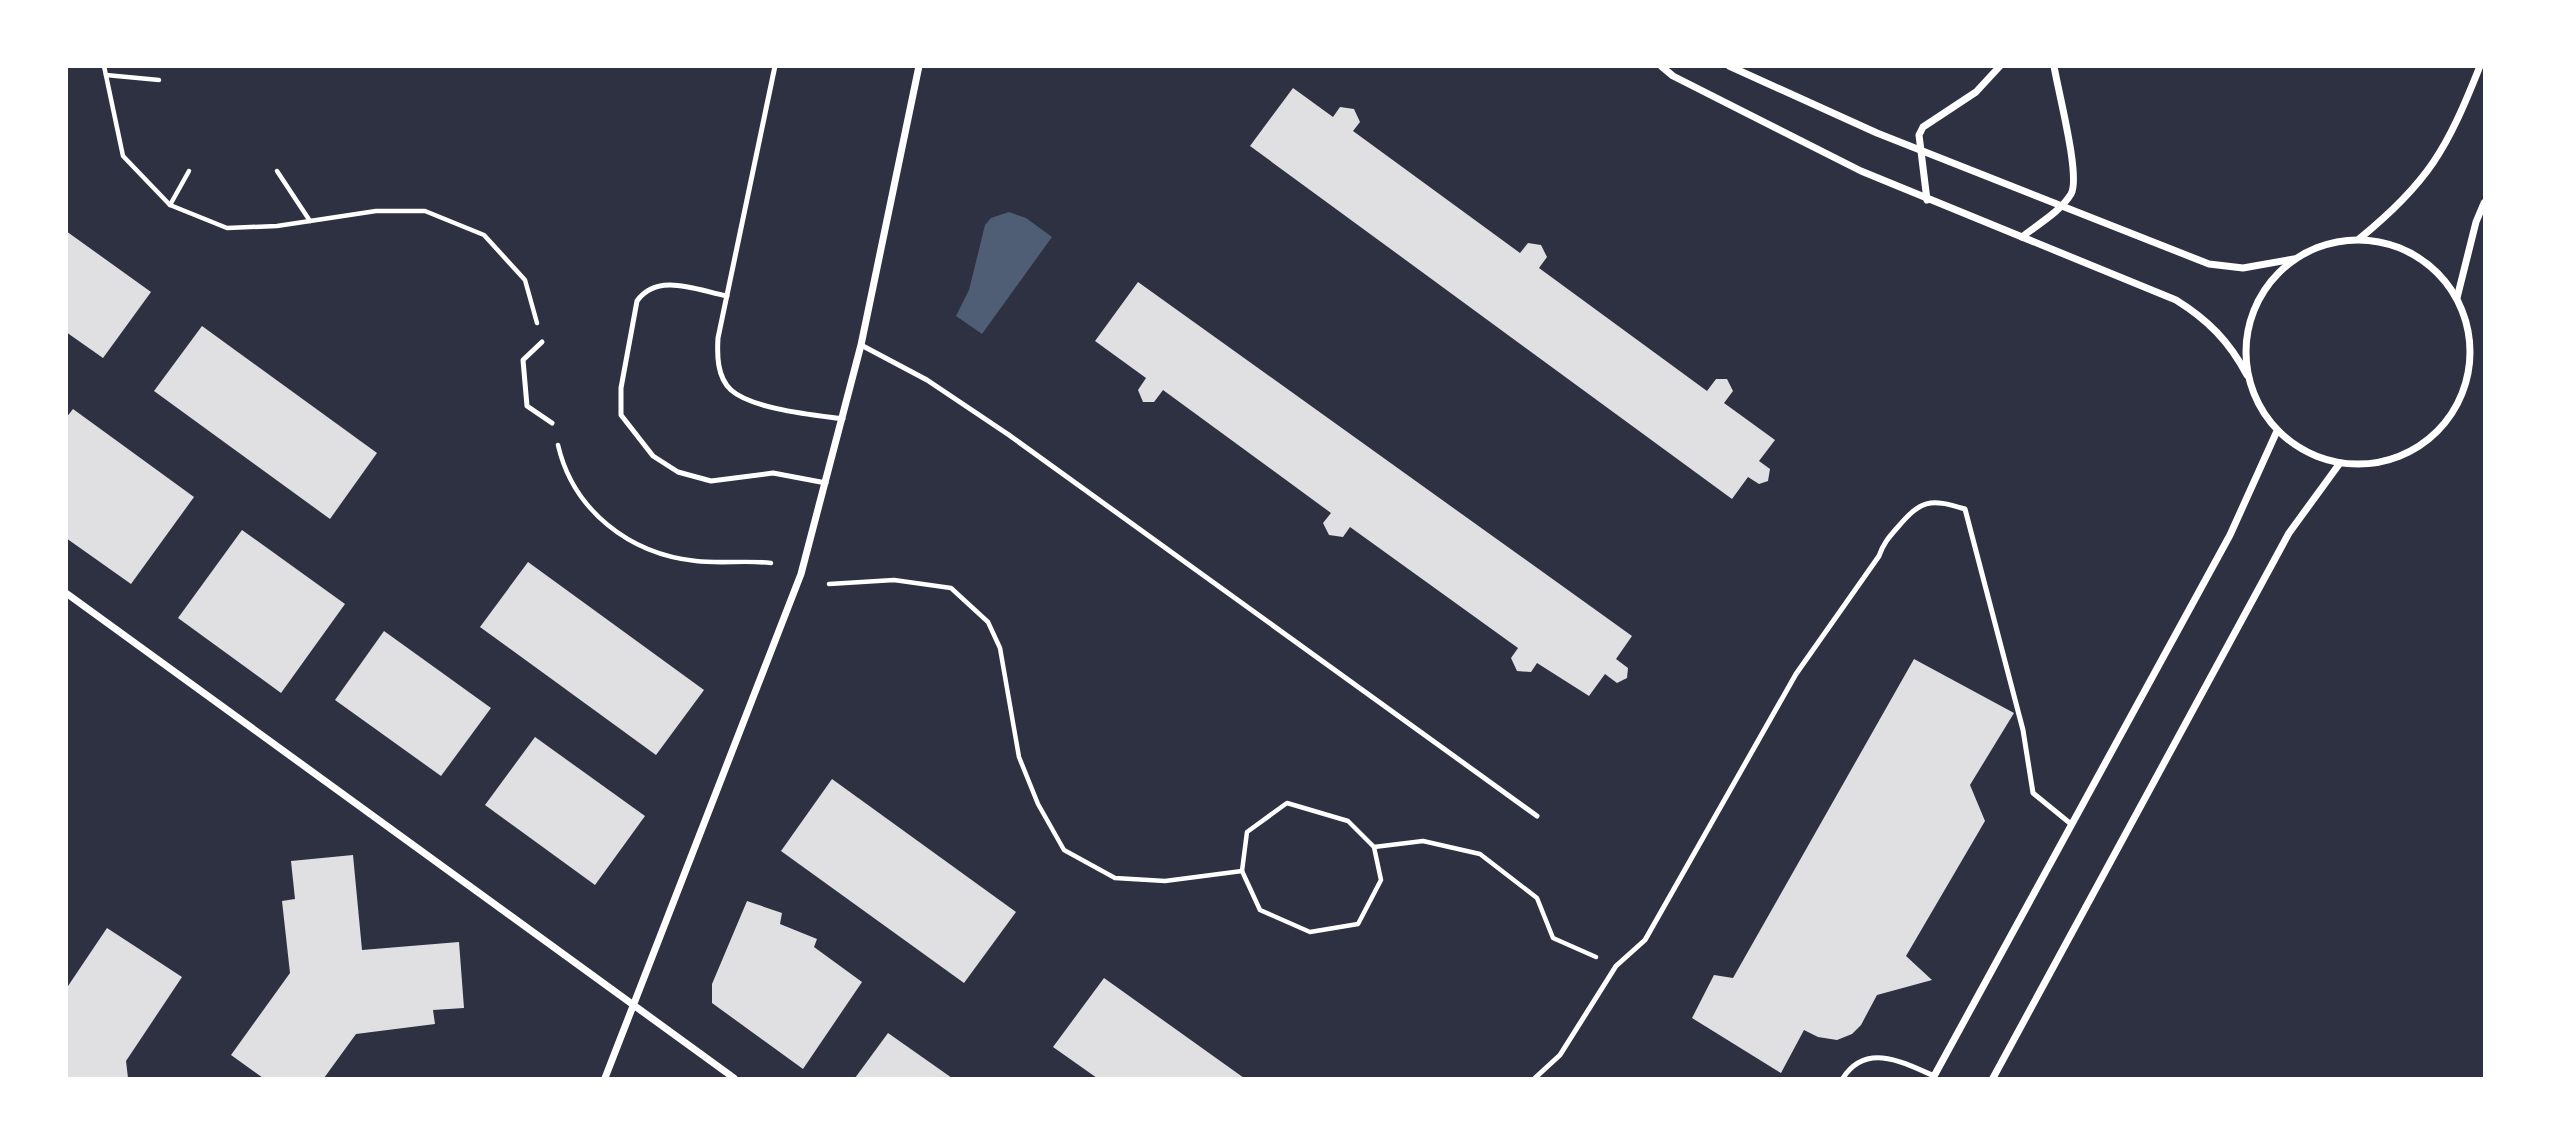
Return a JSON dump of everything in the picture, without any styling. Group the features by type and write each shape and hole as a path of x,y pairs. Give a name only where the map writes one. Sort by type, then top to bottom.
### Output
{"street":[{"path":"605,1079 785,620 826,483 861,345 919,66"},
{"path":"1661,66 1672,76 1849,165 1927,200 2154,290 2192,310 2232,347 2249,378 2259,406 2277,431 2306,452 2340,463 2364,465 2387,461 2429,439 2446,423 2459,403 2467,381 2469,334 2457,298 2431,267 2419,258 2384,242 2359,239 2334,243 2298,258 2243,268 2209,264 1824,111 1729,66"},
{"path":"1927,200 1919,135 1925,123 1976,92 2000,66"},
{"path":"2022,237 2060,207 2071,193 2075,174 2054,66"},
{"path":"2359,239 2398,206 2433,167 2463,108 2480,66"},
{"path":"2457,298 2476,222 2484,203"},
{"path":"2249,378 2246,344 2254,310 2272,281 2298,258"},
{"path":"1934,1077 2230,535 2277,431"},
{"path":"1993,1079 2289,533 2340,463"},
{"path":"66,593 734,1079"}],"lane":[{"path":"775,66 726,296 717,356 720,372 730,389 747,400 843,419"},
{"path":"726,296 671,285 657,284 644,290 637,301 621,388 621,415 653,456 678,472 711,481 773,473 826,483"},
{"path":"542,342 523,360 527,405 552,424"},
{"path":"861,345 927,380 1009,435 1537,816"},
{"path":"1535,1079 1560,1055 1616,966 1645,940 1796,674 1879,556 1883,545 1916,507 1942,502 1965,509 2023,730 2032,793 2071,824"},
{"path":"1843,1079 1856,1063 1884,1057 1898,1059 1934,1077"}],"path":[{"path":"104,66 123,156 170,205 227,228 310,221 376,211 425,211 484,235 525,280 542,342"},
{"path":"106,75 159,80"},
{"path":"170,205 189,171"},
{"path":"277,171 310,221"},
{"path":"552,424 570,485 598,519 620,534 693,561 747,560 771,563"},
{"path":"829,584 894,580 951,589 988,622 1000,648 1020,757 1038,804 1064,850 1115,878 1165,880 1242,870"},
{"path":"1287,803 1348,821 1374,847 1381,880 1358,924 1310,932 1260,910 1242,870 1247,832 1287,803"},
{"path":"1374,847 1423,841 1480,854 1537,898 1553,938 1616,966"}],"water":[{"path":"1009,212 1026,218 1052,237 982,334 956,316 969,290 985,225 991,218"}],"building":[{"path":"1293,88 1333,117 1340,107 1354,109 1360,122 1353,131 1520,253 1528,243 1541,245 1547,257 1539,268 1707,391 1716,379 1727,379 1733,391 1724,403 1775,440 1759,461 1770,469 1768,481 1759,484 1748,477 1732,499 1250,146"},
{"path":"66,231 151,292 103,358 66,332"},
{"path":"1138,282 1632,636 1616,659 1628,668 1627,678 1617,683 1605,674 1589,696 1537,663 1531,672 1517,671 1511,658 1518,648 1350,527 1343,537 1329,535 1323,523 1331,513 1163,390 1154,402 1143,402 1138,390 1146,378 1095,341"},
{"path":"202,326 377,453 330,519 154,391"},
{"path":"73,409 194,497 131,584 66,538 66,418"},
{"path":"242,530 345,604 281,693 178,618"},
{"path":"528,562 704,690 656,755 480,627"},
{"path":"384,631 491,708 441,776 335,700"},
{"path":"1914,659 2014,713 1970,785 1985,821 1906,956 1932,980 1877,995 1861,1025 1852,1034 1837,1040 1818,1037 1804,1030 1781,1073 1692,1018 1714,975 1733,978"},
{"path":"535,737 645,816 595,885 485,805"},
{"path":"832,779 1016,912 964,983 781,851"},
{"path":"353,855 362,950 459,942 464,1008 433,1010 435,1024 356,1034 324,1078 263,1078 231,1055 290,973 282,901 295,899 291,861"},
{"path":"747,901 782,913 780,924 817,939 814,947 862,982 803,1069 712,1003 712,984"},
{"path":"107,928 182,977 126,1061 128,1078 66,1078 66,989"},
{"path":"1104,978 1244,1078 1097,1078 1053,1047"},
{"path":"888,1033 952,1078 855,1078"}]}
